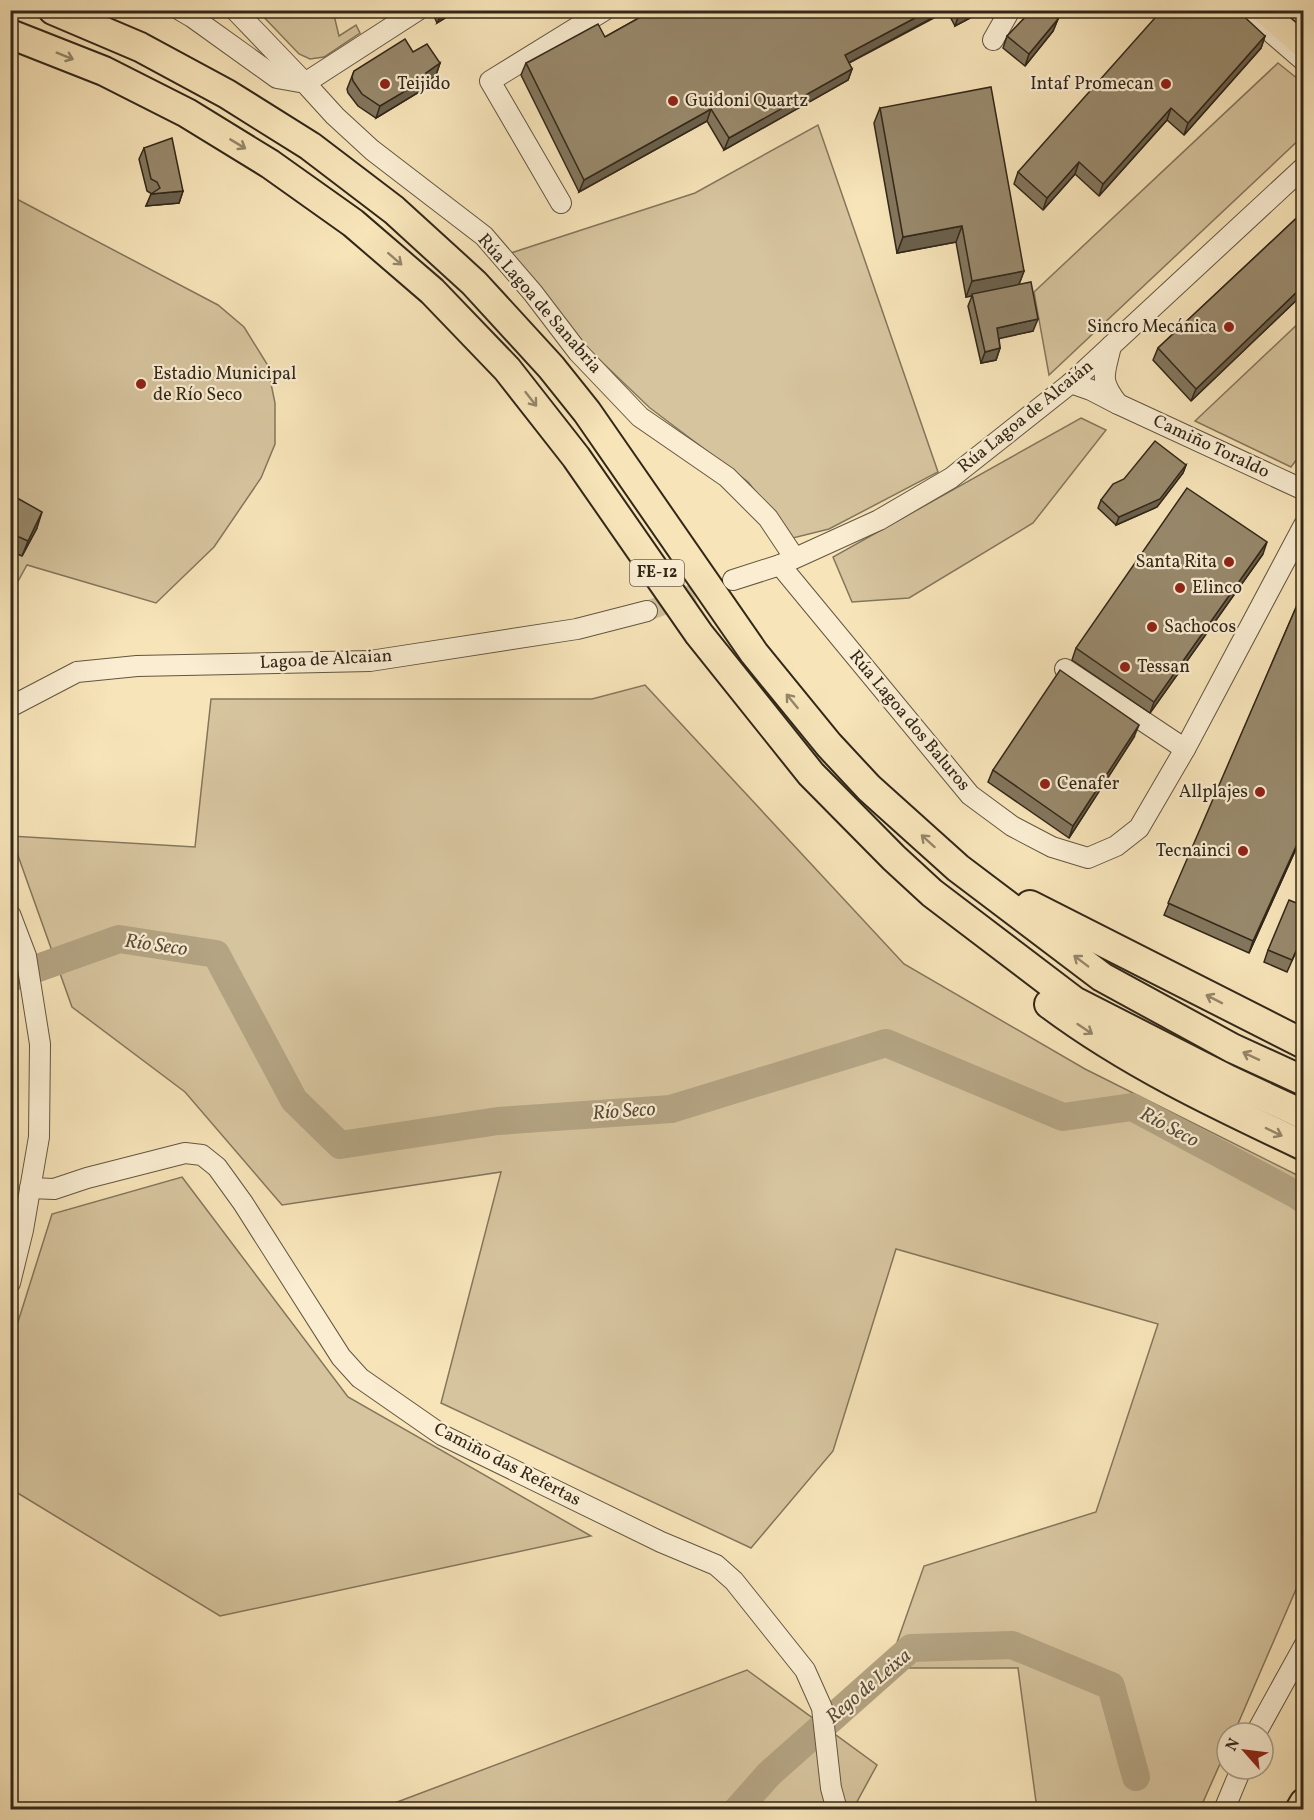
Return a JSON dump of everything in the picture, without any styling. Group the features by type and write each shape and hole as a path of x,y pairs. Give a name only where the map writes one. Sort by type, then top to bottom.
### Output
{"highway":[{"name":"FE-12","path":"53,10 140,47 227,94 310,146 393,210 474,283 551,367 587,412 754,653 829,745 869,788 958,868 1102,977 1232,1048 1304,1081"},
{"name":"FE-12","path":"10,34 104,71 187,113 270,164 353,223 432,291 507,369 576,457 699,634 811,774 932,893 1074,1001 1229,1080 1304,1115"},
{"path":"958,868 1099,942 1304,1044"},
{"path":"932,893 1004,971 1065,1016 1122,1054 1183,1088 1304,1146"},
{"path":"1300,1809 1304,1803"}],"main road":[{"path":"1262,10 1304,46"},
{"path":"1280,10 1304,30"}],"street":[{"path":"180,10 277,78 305,83 418,10"},
{"name":"Rúa Lagoa de Sanabria","path":"235,10 335,116 372,150 484,236 533,293 578,352 640,417 727,477 768,518 787,561"},
{"path":"561,203 490,81 605,10"},
{"path":"993,40 1010,10"},
{"path":"1245,10 1304,61"},
{"path":"1299,10 1304,15"},
{"name":"Rúa Lagoa de Alcaián","path":"733,580 787,561 879,520 951,478 1071,383 1304,167"},
{"path":"1111,346 1104,380 1109,393 1118,404"},
{"name":"Camiño Toraldo","path":"1071,383 1091,390 1304,490"},
{"name":"Rúa Lagoa dos Baluros","path":"787,561 970,795 1012,826 1052,847 1088,858 1116,846 1139,828 1185,749 1304,525"},
{"name":"Lagoa de Alcaian","path":"10,707 77,672 137,666 370,661 577,629 647,611"},
{"path":"1065,669 1185,749"},
{"path":"10,914 26,956 40,1044 39,1137 23,1230 10,1283"},
{"name":"Camiño das Refertas","path":"30,1188 54,1189 87,1178 185,1153 202,1155 217,1167 243,1203 341,1357 360,1378 442,1435 661,1542 716,1565 734,1581 805,1670 822,1708 831,1788 837,1809"},
{"path":"1263,1721 1304,1646"},
{"path":"1224,1809 1236,1781"}],"shaded area":[{"path":"258,11 333,11 339,36 356,25 360,33 324,57 310,59 299,54"},
{"path":"1278,63 1303,83 1303,136 1049,375 1034,292"},
{"path":"818,125 938,472 829,529 793,538 748,482 650,408 585,346 511,253 695,193"},
{"name":"Estadio Municipal de Río Seco","path":"11,196 218,305 244,327 267,364 275,403 275,444 261,478 214,547 156,603 27,565 11,594"},
{"path":"1303,319 1303,451 1291,467 1195,421"},
{"path":"1081,418 1106,430 1033,523 909,598 852,602 833,557"},
{"path":"645,685 904,964 1085,1069 1303,1178 1303,1573 1239,1721 1215,1721 1215,1775 1200,1809 1037,1809 1018,1668 888,1668 924,1566 1096,1512 1158,1324 896,1249 833,1451 751,1548 441,1403 501,1172 282,1205 185,1092 72,1007 11,836 195,847 211,699 592,699"},
{"path":"182,1177 348,1397 591,1536 220,1616 11,1489 11,1344 52,1214"},
{"path":"747,1670 877,1765 853,1809 376,1810"}],"building":[{"path":"435,10 451,10 452,11 439,19"},
{"name":"Guidoni Quartz","path":"653,10 930,10 845,55 852,69 729,138 711,109 584,180 526,63 598,24 605,37"},
{"path":"1032,10 1047,10 1058,19 1029,54 1007,36"},
{"name":"Intaf Promecan","path":"1162,10 1237,10 1265,36 1188,123 1171,108 1103,184 1079,162 1047,198 1018,172"},
{"name":"Teijido","path":"405,39 413,52 427,44 440,63 426,73 429,77 380,106 362,94 353,81 354,71"},
{"path":"991,87 1024,271 972,281 962,226 903,237 880,108"},
{"path":"172,138 183,191 151,194 160,188 157,182 151,179 144,148"},
{"name":"Sincro Mecánica","path":"1304,211 1304,285 1196,389 1158,348"},
{"path":"1031,282 1038,319 997,328 1000,348 985,352 972,294"},
{"path":"1155,441 1186,465 1160,499 1119,517 1101,500 1113,484 1124,479"},
{"path":"1187,488 1267,542 1154,702 1076,648"},
{"path":"10,494 42,512 28,541 10,533"},
{"path":"1304,589 1304,829 1253,941 1168,903"},
{"path":"1060,670 1139,725 1073,826 993,770"},
{"path":"1289,900 1304,906 1304,933 1292,960 1268,950"}],"waterway":[{"name":"Río Seco","path":"10,978 119,939 216,954 294,1100 340,1145 498,1121 671,1109 886,1043 1063,1117 1132,1107 1304,1200"},
{"name":"Rego de Leixa","path":"737,1810 769,1774 911,1648 1012,1645 1111,1686 1136,1777"}],"tunnel":[{"path":"647,611 719,585"}],"place":[{"name":"Teijido","path":"385,84"},
{"name":"Intaf Promecan","path":"1166,84"},
{"name":"Guidoni Quartz","path":"673,101"},
{"name":"Sincro Mecánica","path":"1229,327"},
{"name":"Estadio Municipal de Río Seco","path":"141,384"},
{"name":"Santa Rita","path":"1229,562"},
{"name":"Elinco","path":"1180,588"},
{"name":"Sachocos","path":"1152,627"},
{"name":"Tessan","path":"1125,667"},
{"name":"Cenafer","path":"1045,784"},
{"name":"Allplajes","path":"1260,792"},
{"name":"Tecnainci","path":"1243,851"}]}
